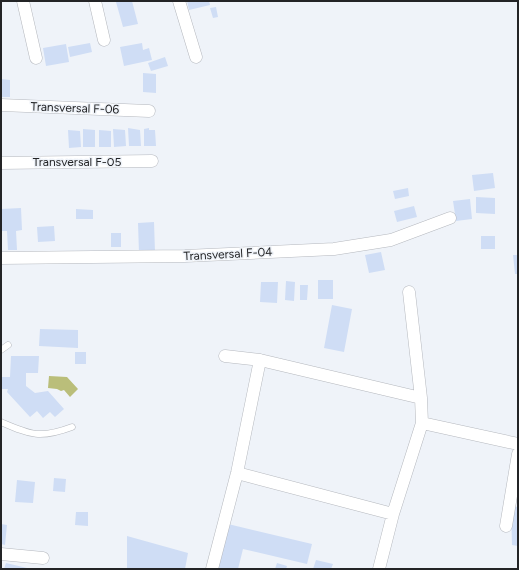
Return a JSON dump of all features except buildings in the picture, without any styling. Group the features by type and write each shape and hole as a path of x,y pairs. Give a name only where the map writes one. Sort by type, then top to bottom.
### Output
{"street":[{"path":"23,1 36,58"},
{"path":"95,1 104,40"},
{"path":"179,1 196,57"},
{"name":"Transversal F-06","path":"1,105 148,111"},
{"name":"Transversal F-05","path":"1,163 152,161"},
{"name":"Transversal F-04","path":"1,258 184,256 334,249 391,240 450,218"},
{"path":"379,569 393,514 422,423 421,398 409,292"},
{"path":"226,356 260,360 421,398"},
{"path":"212,569 237,473 260,360"},
{"path":"422,423 518,444"},
{"path":"506,526 518,454"},
{"path":"237,473 393,514"},
{"path":"1,554 43,558"}],"lane":[{"path":"1,350 8,345"},
{"path":"1,422 22,432 38,434 57,433 72,427"}],"shaded area":[{"path":"49,376 67,377 78,389 70,397 64,390 61,391 48,388"}]}
